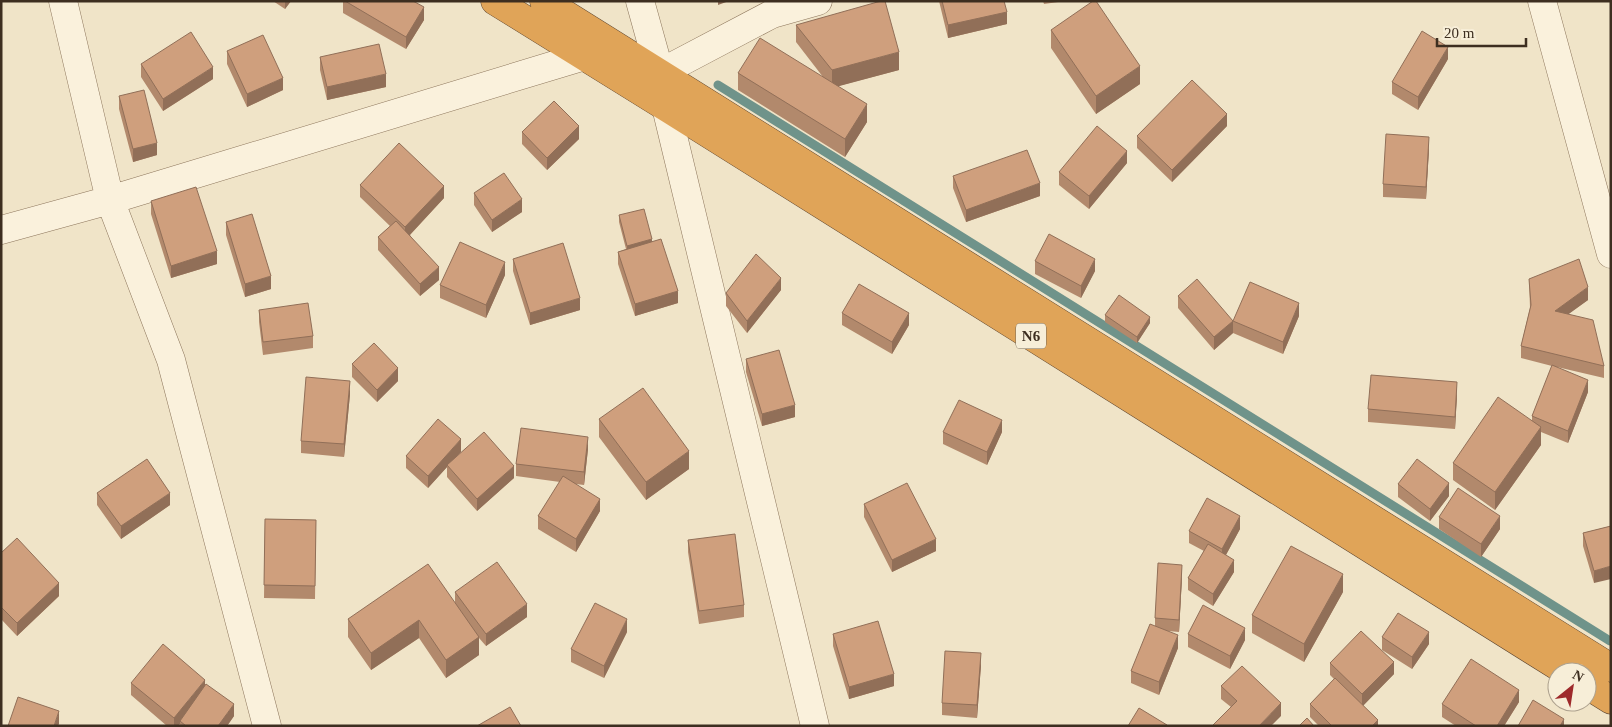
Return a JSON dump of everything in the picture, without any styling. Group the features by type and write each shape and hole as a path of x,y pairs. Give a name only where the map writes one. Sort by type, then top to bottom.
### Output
{"highway":[{"name":"N6","path":"494,1 1551,662"},
{"name":"N6","path":"544,1 1611,668"},
{"path":"1597,691 1611,700"}],"street":[{"path":"63,1 110,200 171,360 267,726"},
{"path":"640,1 660,73 666,107 815,726"},
{"path":"660,73 772,14 818,1"},
{"path":"1542,1 1611,254"},
{"path":"1,230 110,200 618,46"}],"building":[{"path":"345,1 413,1 424,7 406,37"},
{"path":"885,1 899,52 832,70 796,25"},
{"path":"942,1 1004,1 1007,12 948,25"},
{"path":"1093,1 1096,1 1140,66 1096,96 1051,30"},
{"path":"1422,31 1448,47 1418,97 1392,82"},
{"path":"191,32 213,67 163,99 141,64"},
{"path":"263,35 283,78 247,94 227,51"},
{"path":"760,38 867,104 845,139 738,73"},
{"path":"379,44 386,74 327,87 320,57"},
{"path":"1192,80 1227,114 1172,170 1137,136"},
{"path":"144,90 157,143 133,149 119,96"},
{"path":"554,101 579,126 547,158 522,132"},
{"path":"1097,126 1127,151 1089,196 1059,172"},
{"path":"1386,134 1429,137 1426,187 1383,184"},
{"path":"399,143 444,186 405,227 360,185"},
{"path":"1027,150 1040,183 966,210 953,176"},
{"path":"504,173 522,199 492,220 474,193"},
{"path":"196,187 217,251 171,266 151,201"},
{"path":"644,209 652,239 627,246 619,215"},
{"path":"252,214 271,276 245,284 226,222"},
{"path":"396,221 439,267 420,284 378,237"},
{"path":"1049,234 1095,259 1081,286 1035,261"},
{"path":"661,239 678,291 635,304 618,252"},
{"path":"460,242 505,262 486,305 440,285"},
{"path":"563,243 580,298 530,313 513,259"},
{"path":"756,254 781,278 747,321 726,293"},
{"path":"1579,259 1588,287 1555,311 1593,320 1604,366 1521,346 1531,305 1529,279"},
{"path":"1197,279 1233,321 1214,337 1178,296"},
{"path":"1250,282 1299,303 1283,342 1233,321"},
{"path":"859,284 909,313 892,342 842,313"},
{"path":"1119,295 1150,317 1137,337 1105,315"},
{"path":"308,303 313,336 263,342 259,310"},
{"path":"374,343 398,368 377,390 352,364"},
{"path":"779,350 795,405 762,414 746,359"},
{"path":"1552,365 1588,380 1568,431 1532,416"},
{"path":"1371,375 1457,382 1455,417 1368,409"},
{"path":"306,377 350,381 344,444 301,441"},
{"path":"643,388 689,451 646,482 599,419"},
{"path":"1498,397 1541,427 1495,492 1453,463"},
{"path":"959,400 1002,420 987,452 943,432"},
{"path":"438,419 461,439 428,476 406,456"},
{"path":"521,428 588,437 584,472 516,464"},
{"path":"484,432 514,466 477,499 447,465"},
{"path":"147,459 170,493 121,526 97,493"},
{"path":"1417,459 1449,483 1430,509 1398,484"},
{"path":"563,476 600,499 576,539 538,516"},
{"path":"907,483 936,539 892,560 864,504"},
{"path":"1458,488 1500,516 1481,544 1439,517"},
{"path":"1207,498 1240,516 1222,549 1189,531"},
{"path":"265,519 316,520 315,586 264,585"},
{"path":"1611,526 1611,566 1594,571 1583,533"},
{"path":"735,534 744,605 699,611 688,540"},
{"path":"17,538 59,583 17,623 1,607 1,553"},
{"path":"1208,544 1234,560 1213,594 1188,578"},
{"path":"1291,546 1343,574 1304,644 1252,615"},
{"path":"497,562 527,604 486,634 455,592"},
{"path":"1158,563 1182,565 1179,620 1155,618"},
{"path":"428,564 479,637 446,660 419,620 371,653 348,619"},
{"path":"595,603 627,619 604,666 571,649"},
{"path":"1203,605 1245,628 1230,656 1188,634"},
{"path":"1398,613 1429,632 1412,657 1382,637"},
{"path":"878,621 894,674 849,687 833,634"},
{"path":"1150,624 1178,635 1159,682 1131,671"},
{"path":"1361,631 1394,662 1362,694 1330,663"},
{"path":"163,644 205,680 174,718 131,683"},
{"path":"945,651 981,653 977,705 942,703"},
{"path":"1471,659 1519,690 1497,726 1476,726 1442,704"},
{"path":"1242,666 1281,703 1259,726 1212,726 1237,701 1221,686"},
{"path":"1335,678 1378,720 1372,726 1332,726 1310,704"},
{"path":"206,684 234,704 218,726 186,726 180,721"},
{"path":"18,697 59,711 54,726 8,726"},
{"path":"1533,700 1547,709 1547,712 1553,712 1564,719 1560,726 1518,726"},
{"path":"510,707 521,726 477,726"},
{"path":"1139,708 1167,725 1128,726"},
{"path":"1307,718 1314,726 1299,726"}],"waterway":[{"path":"718,85 1610,641"}]}
